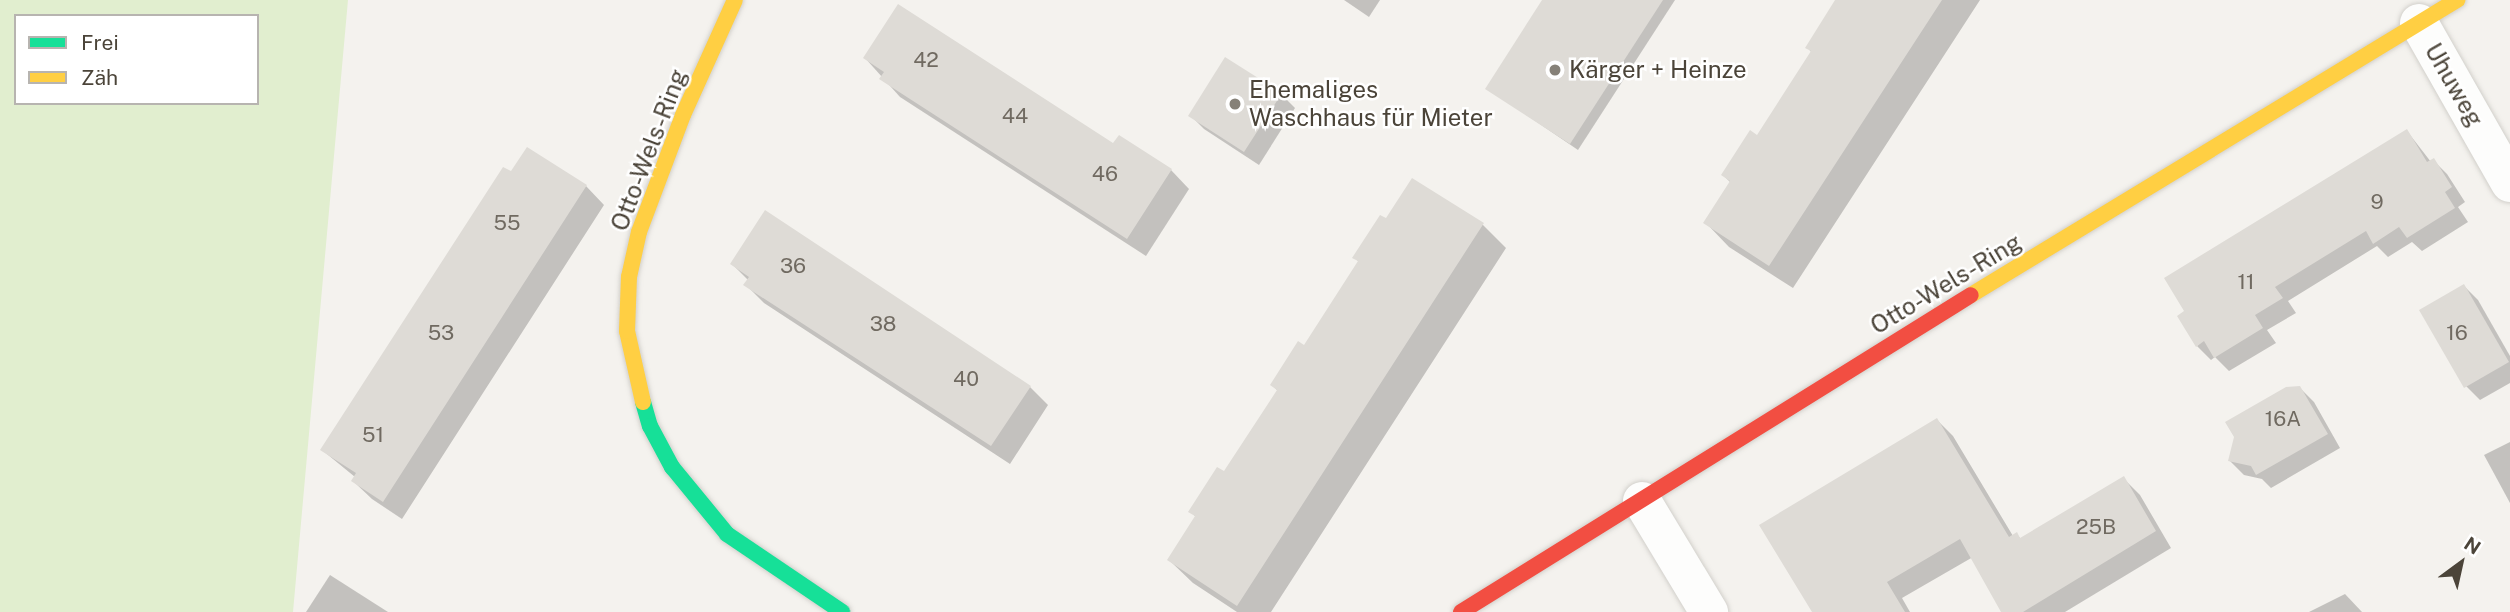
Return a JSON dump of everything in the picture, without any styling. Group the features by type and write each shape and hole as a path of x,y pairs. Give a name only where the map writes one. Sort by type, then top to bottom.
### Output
{"street":[{"name":"Otto-Wels-Ring","path":"735,0 683,115 639,232 629,277 627,331 650,426 672,467 727,534 842,612"},
{"name":"Otto-Wels-Ring","path":"1461,612 1922,325 2457,0"},
{"name":"Uhuweg","path":"2419,23 2510,183"},
{"path":"1642,501 1709,612"}],"green space":[{"path":"0,0 348,0 293,612 0,612"}],"building":[{"path":"1542,0 1663,0 1570,144 1485,89"},
{"path":"1835,0 1942,0 1769,266 1703,223 1730,181 1721,175 1750,130 1757,135 1811,51 1805,48"},
{"path":"898,4 1113,143 1119,135 1172,169 1127,239 879,79 884,72 863,58"},
{"name":"Ehemaliges Waschhaus für Mieter","path":"1225,57 1282,93 1244,152 1188,116"},
{"path":"2407,129 2427,162 2434,158 2452,187 2445,192 2455,208 2407,238 2399,227 2373,244 2366,231 2275,287 2283,298 2255,315 2263,328 2214,358 2204,341 2196,347 2177,316 2184,311 2164,278"},
{"path":"527,147 587,185 383,502 351,481 356,473 320,450 503,167 511,171"},
{"path":"1412,178 1484,223 1237,606 1167,560 1195,516 1188,512 1217,467 1224,471 1277,390 1270,385 1298,341 1304,345 1358,261 1352,258 1380,215 1386,218"},
{"path":"765,210 1031,386 991,446 743,285 749,277 730,264"},
{"path":"2464,284 2509,362 2464,388 2419,310"},
{"path":"2300,386 2328,434 2256,475 2251,466 2228,461 2234,437 2225,422 2286,387"},
{"path":"1937,418 2009,537 2017,532 2020,538 2124,476 2156,531 2023,612 2001,612 1960,539 1887,582 1905,612 1812,612 1759,525"}],"traffic: fast":[{"path":"643,402 650,426 672,467 727,534 842,612"}],"traffic: slow":[{"path":"643,402 627,331 629,277 639,232 683,115 735,0"},
{"path":"1971,295 2457,0"}],"traffic: jam":[{"path":"1461,612 1971,295"}],"place":[{"name":"Kärger + Heinze","path":"1555,70"},
{"name":"Ehemaliges Waschhaus für Mieter","path":"1235,104"}]}
